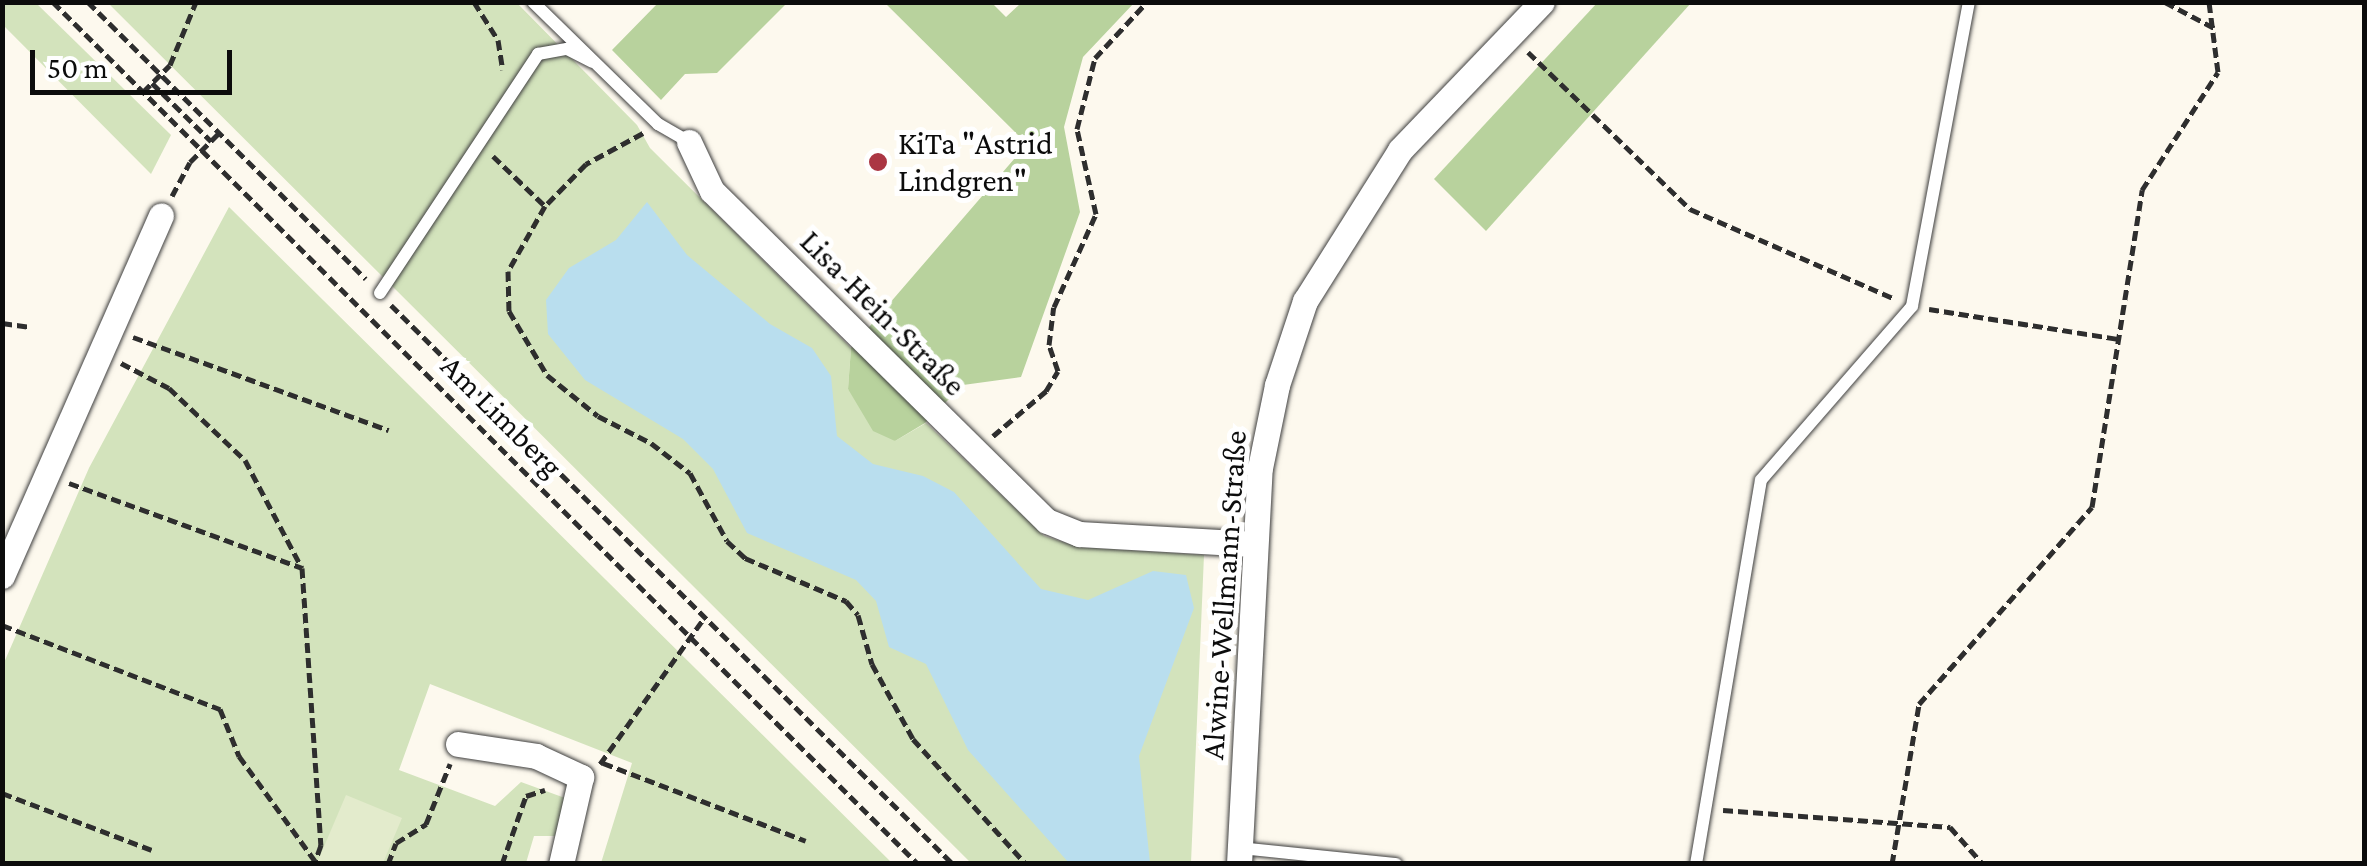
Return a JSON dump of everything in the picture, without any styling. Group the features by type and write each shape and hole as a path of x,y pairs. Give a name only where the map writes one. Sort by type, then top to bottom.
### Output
{"street":[{"name":"Alwine-Wellmann-Straße","path":"1239,856 1254,544 1277,384 1306,301 1400,150 1542,2"},
{"name":"Lisa-Hein-Straße","path":"689,142 712,191 1047,521 1078,534 1254,544"},
{"path":"2,576 161,216"},
{"path":"458,744 536,756 580,777 561,864"}],"lane":[{"name":"Lisa-Hein-Straße","path":"533,2 658,124 689,142"},
{"path":"1696,864 1761,480 1912,306 1968,2"},
{"path":"380,293 538,54 567,49 592,62"},
{"path":"1239,856 1396,864"}],"path":[{"name":"Am Limberg","path":"52,2 918,864"},
{"name":"Am Limberg","path":"88,2 952,864"},
{"path":"144,92 161,74 196,2"},
{"path":"474,2 498,40 508,97"},
{"path":"976,451 1046,391 1058,371 1050,346 1054,308 1096,214 1077,130 1095,58 1147,2"},
{"path":"2165,2 2216,29"},
{"path":"1892,864 1919,704 2092,507 2142,190 2218,72 2216,29 2208,2"},
{"path":"1512,36 1690,209 1912,306 2118,339"},
{"path":"152,84 210,141"},
{"path":"658,124 586,164 545,206 508,271 509,311 548,375 598,416 652,442 690,473 728,541 746,558 846,602 858,615 872,664 912,740 1026,864"},
{"path":"161,216 202,149 220,132"},
{"path":"479,142 545,206"},
{"path":"2,323 29,327"},
{"path":"106,341 389,430"},
{"path":"106,341 169,388 246,460 302,568 321,845 314,862"},
{"path":"47,475 302,568"},
{"path":"502,864 526,796 580,777 603,763 688,634 705,617"},
{"path":"2,625 220,709 239,756 314,862"},
{"path":"388,864 396,843 426,824 458,744"},
{"path":"603,763 806,841"},
{"path":"2,793 152,850"},
{"path":"1704,808 1899,819 1950,828 1983,864"}],"green space":[{"path":"658,2 787,3 717,73 685,74 661,100 612,50"},
{"path":"2,3 36,3 171,135 151,174 3,25"},
{"path":"108,3 517,3 637,125 650,148 851,348 848,389 895,441 926,423 1044,536 1079,547 1204,555 1191,863 971,863"},
{"path":"885,3 992,3 1006,17 1021,3 1134,3 1083,57 1064,127 1080,212 1021,377 963,385 925,423 895,441 873,431 848,389 851,348 1027,144"},
{"path":"1597,3 1691,3 1486,231 1434,179"},
{"path":"229,207 892,863 601,863 632,763 430,684 399,770 495,806 521,782 565,798 555,836 534,836 526,863 3,864 3,665 89,468"},
{"path":"346,795 402,818 383,863 317,863"}],"water":[{"path":"647,202 687,255 770,324 812,348 831,376 837,436 873,464 923,476 954,492 1041,589 1088,600 1153,571 1186,575 1194,608 1139,756 1150,863 1069,863 968,750 926,664 889,647 876,601 856,580 747,533 713,469 683,439 585,380 548,334 546,300 569,268 616,240"}],"place":[{"name":"KiTa \"Astrid Lindgren\"","path":"878,162"}]}
